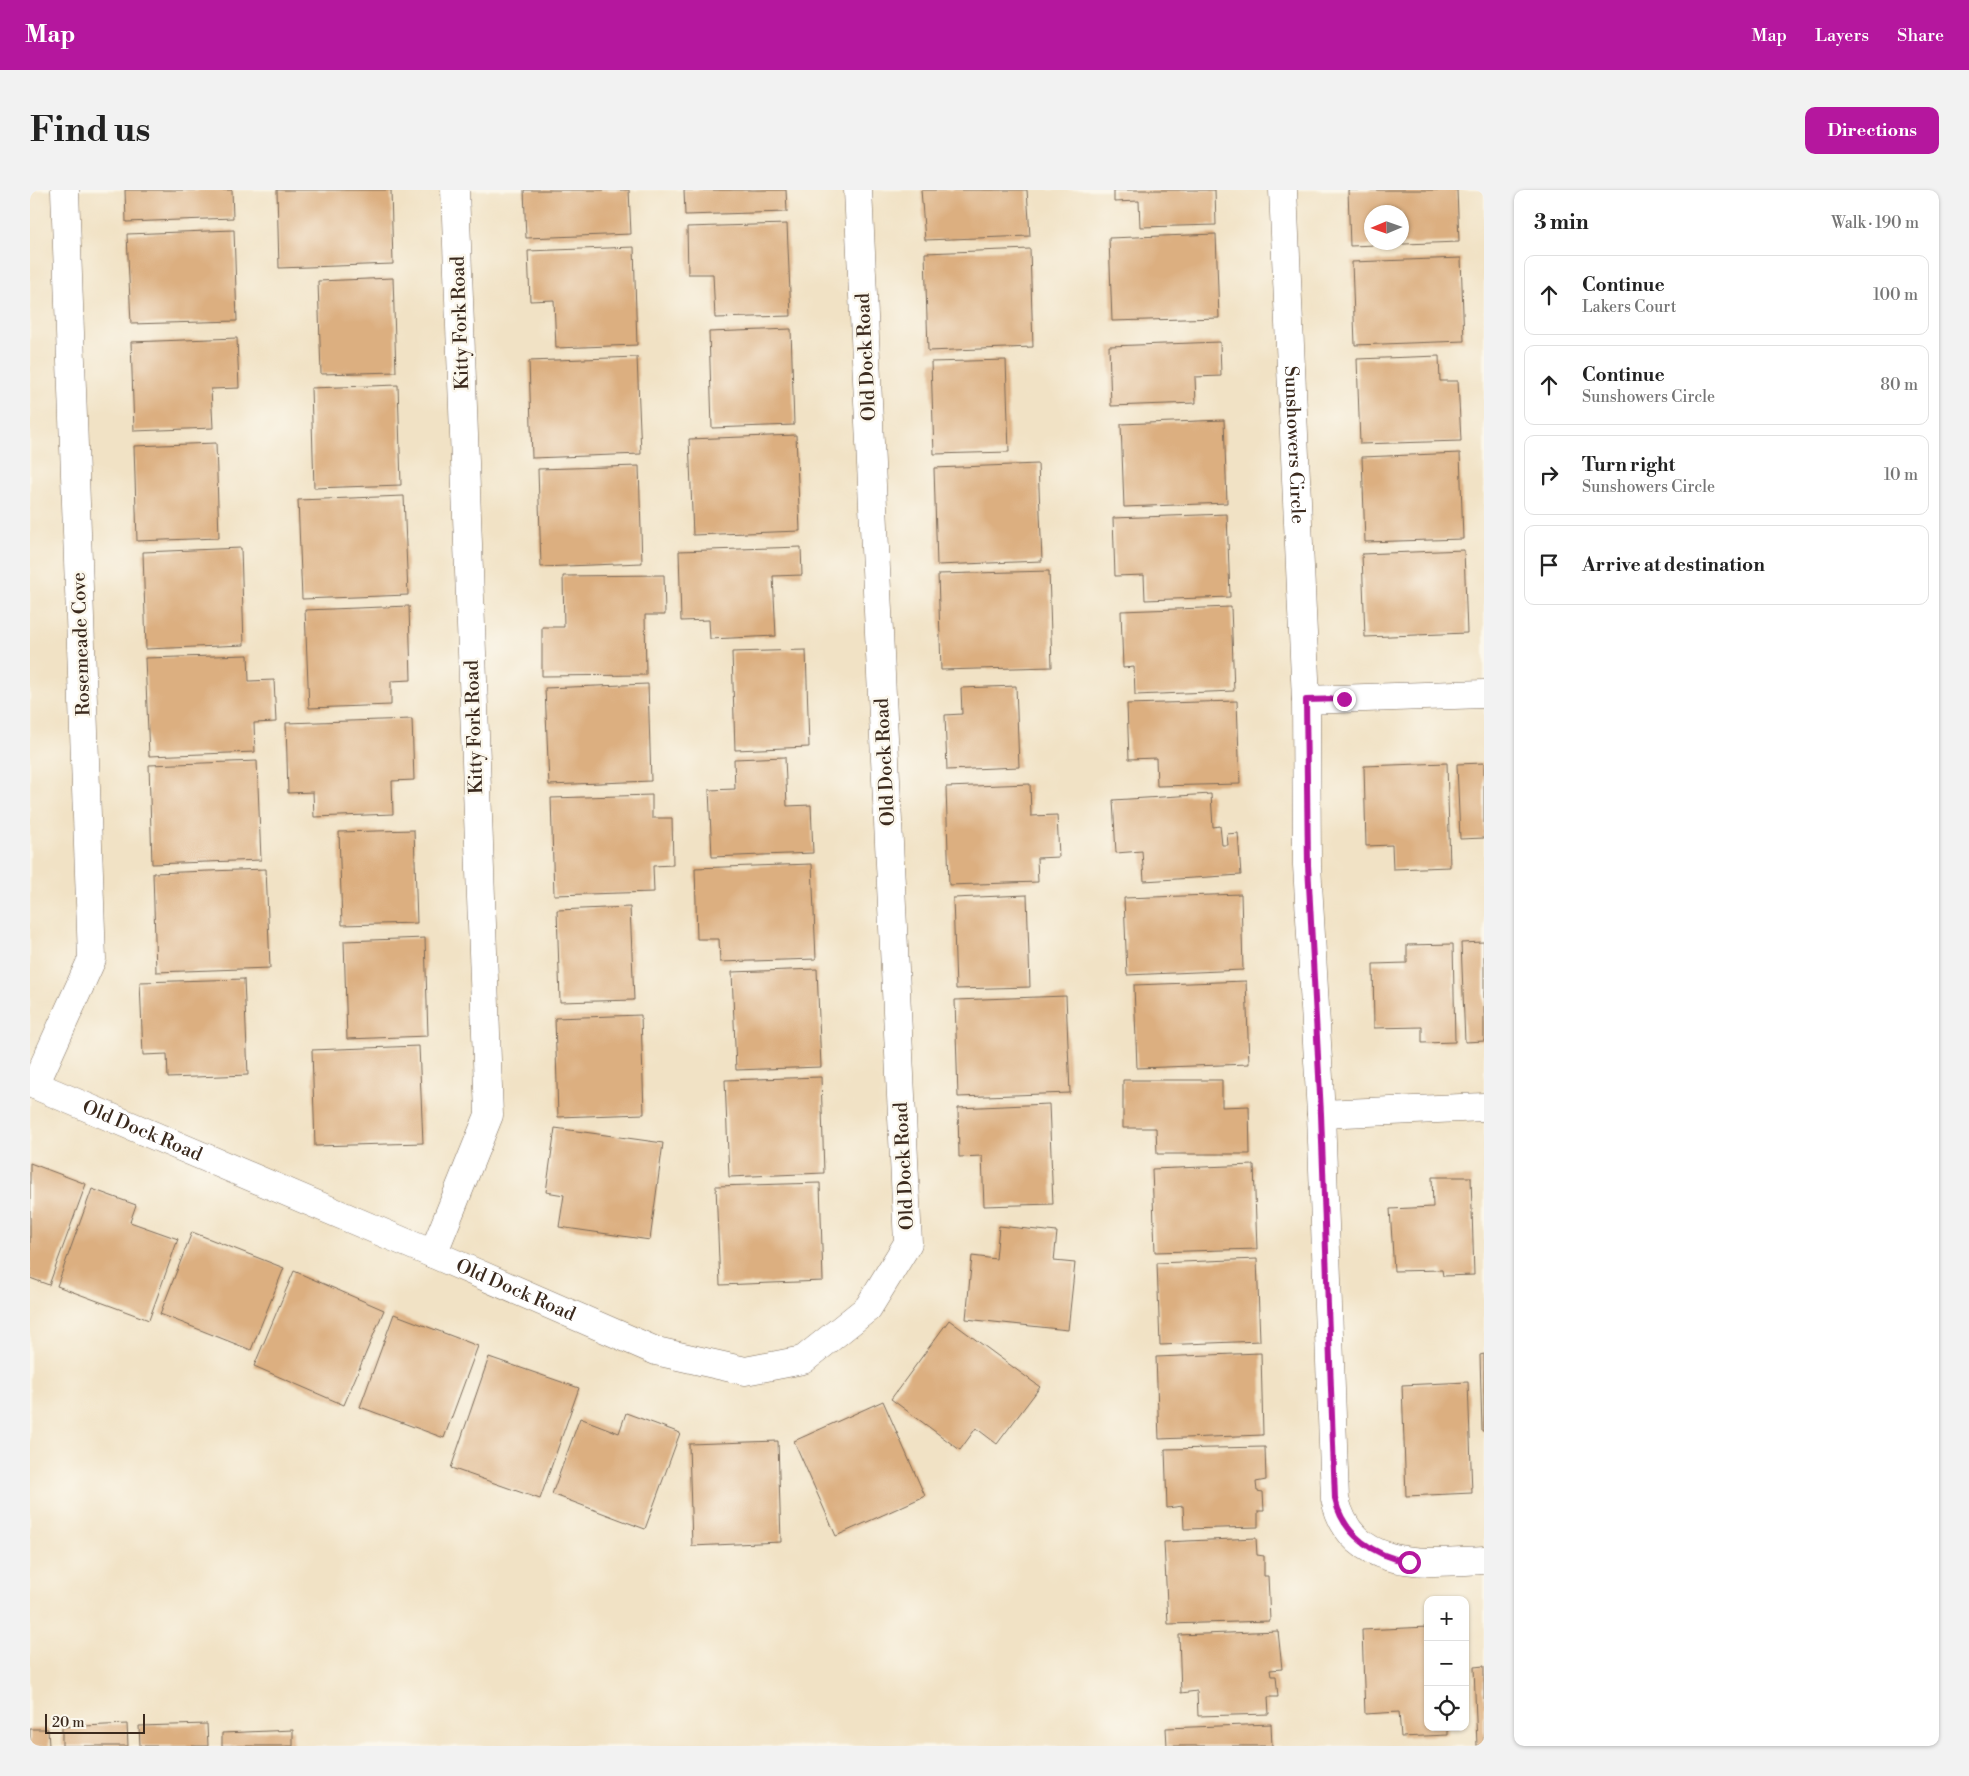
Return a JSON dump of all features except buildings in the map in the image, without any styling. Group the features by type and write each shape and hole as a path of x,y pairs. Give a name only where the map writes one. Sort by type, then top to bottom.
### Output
{"street":[{"name":"Rosemeade Cove","path":"32,1084 92,959 65,190"},
{"name":"Kitty Fork Road","path":"433,1254 489,1115 455,190"},
{"name":"Old Dock Road","path":"32,1084 656,1351 744,1371 803,1360 868,1308 908,1243 858,190"},
{"name":"Sunshowers Circle","path":"1283,190 1306,700 1308,865 1321,1114 1335,1499 1338,1510 1356,1538 1394,1559 1423,1562 1484,1560"},
{"path":"1306,700 1484,694"},
{"path":"1321,1114 1484,1107"}],"route":[{"path":"1344,699 1306,700 1308,865 1321,1114 1335,1499 1343,1520 1356,1538 1378,1553 1409,1562"}]}
